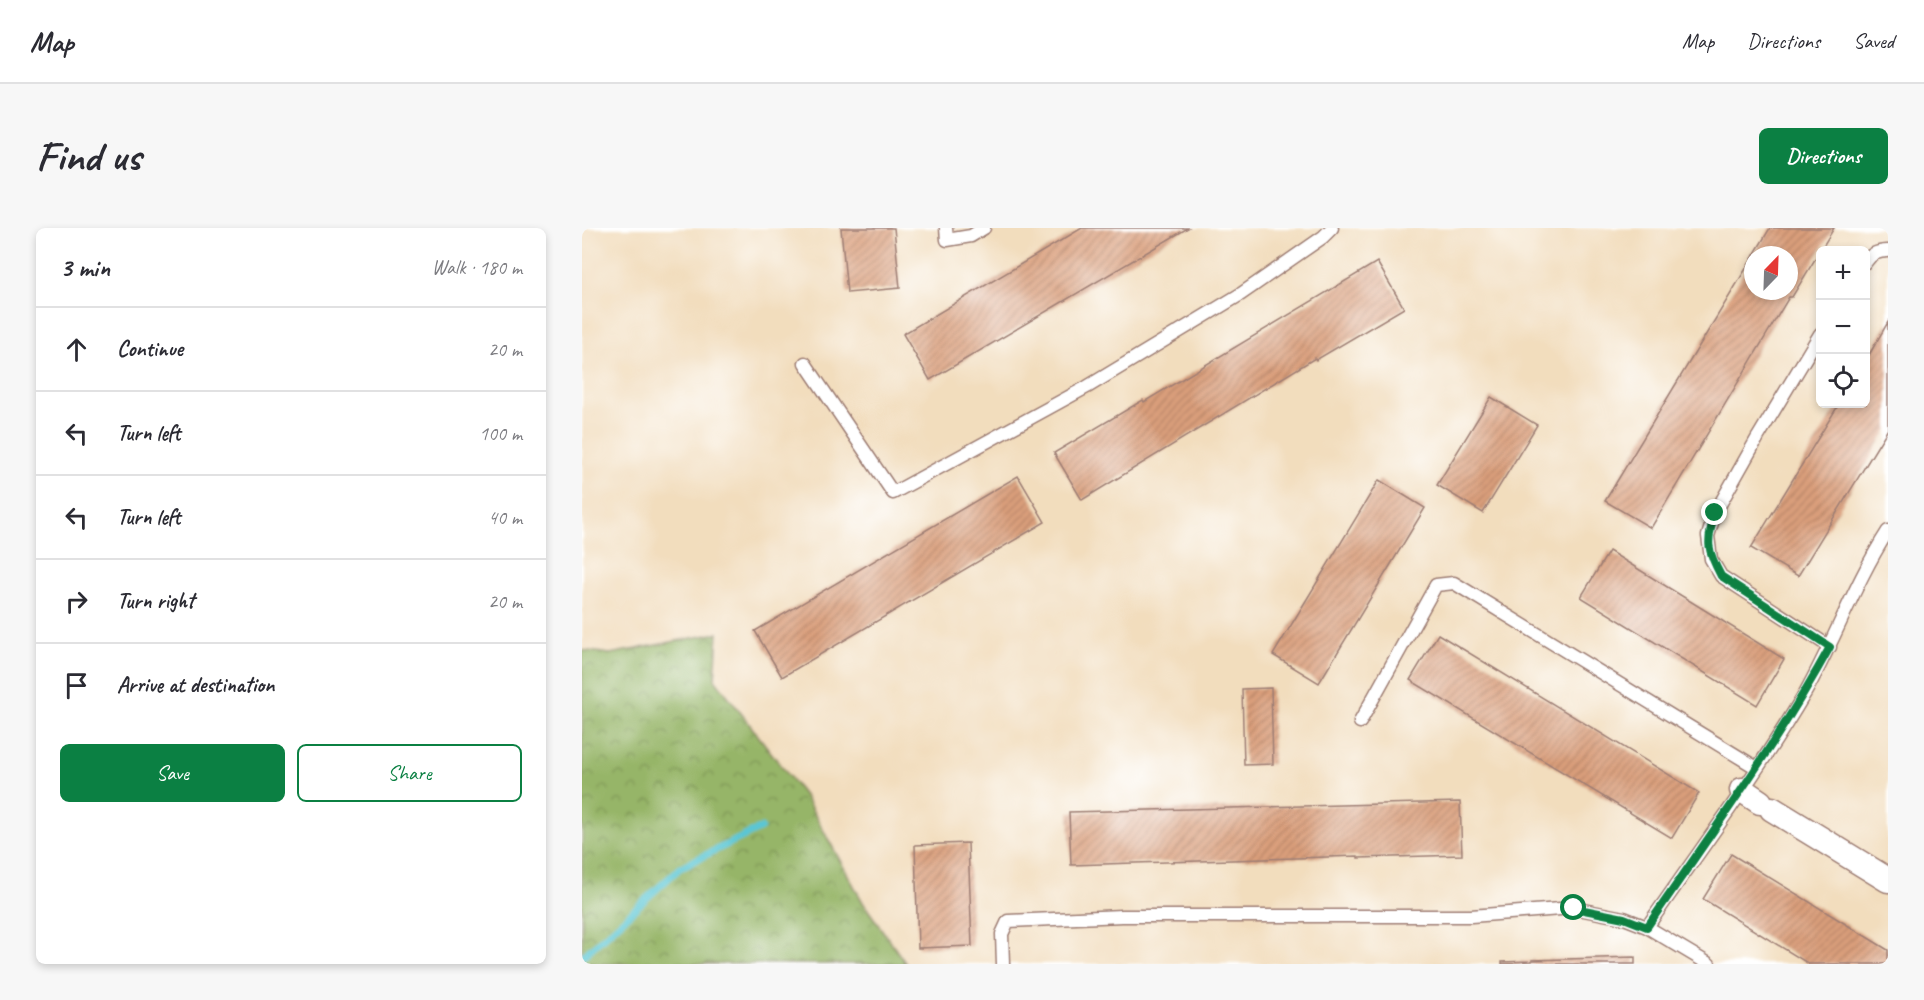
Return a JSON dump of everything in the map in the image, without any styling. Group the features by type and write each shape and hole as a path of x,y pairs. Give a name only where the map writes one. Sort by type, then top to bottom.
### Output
{"street":[{"path":"1758,800 1888,880"}],"lane":[{"path":"946,228 947,240 970,236 984,228"},
{"path":"806,363 893,493 1087,387 1241,294 1324,231"},
{"path":"1870,257 1880,251 1888,250"},
{"path":"1816,342 1715,513 1708,536 1712,559 1721,576 1830,647"},
{"path":"1647,927 1758,800 1757,768 1830,647 1858,584 1888,531"},
{"path":"1360,722 1436,585 1454,583 1757,768"},
{"path":"1003,964 1002,934 1008,921 1122,916 1471,916 1574,908 1624,918 1647,927 1709,964"}],"green space":[{"path":"718,633 715,679 805,797 864,904 906,964 582,964 582,650 610,654"}],"building":[{"path":"841,228 894,228 900,288 847,293"},
{"path":"1082,228 1188,228 930,380 903,334"},
{"path":"1770,228 1834,228 1823,246 1816,246 1816,258 1798,287 1798,246 1759,246"},
{"path":"1377,262 1404,308 1316,360 1315,358 1082,500 1054,453 1143,400 1144,402"},
{"path":"1744,272 1744,300 1787,300 1651,528 1605,501"},
{"path":"1888,322 1888,429 1798,576 1751,548 1837,408 1870,408 1870,353"},
{"path":"1491,397 1537,425 1483,513 1437,485"},
{"path":"1018,476 1045,522 782,677 755,631"},
{"path":"1379,480 1425,508 1319,683 1273,655"},
{"path":"1609,551 1784,659 1757,705 1581,597"},
{"path":"1438,634 1699,793 1672,838 1410,680"},
{"path":"1271,688 1273,764 1244,765 1242,689"},
{"path":"1460,802 1462,855 1071,865 1069,812"},
{"path":"968,843 972,946 918,948 915,845"},
{"path":"1731,854 1888,950 1888,964 1809,964 1703,899"},
{"path":"1635,957 1635,964 1502,964 1502,962 1532,960"}],"waterway":[{"path":"582,957 681,867 761,828"}],"route":[{"path":"1574,908 1624,918 1647,927 1757,768 1830,647 1721,576 1712,559 1708,536 1715,513"}]}
